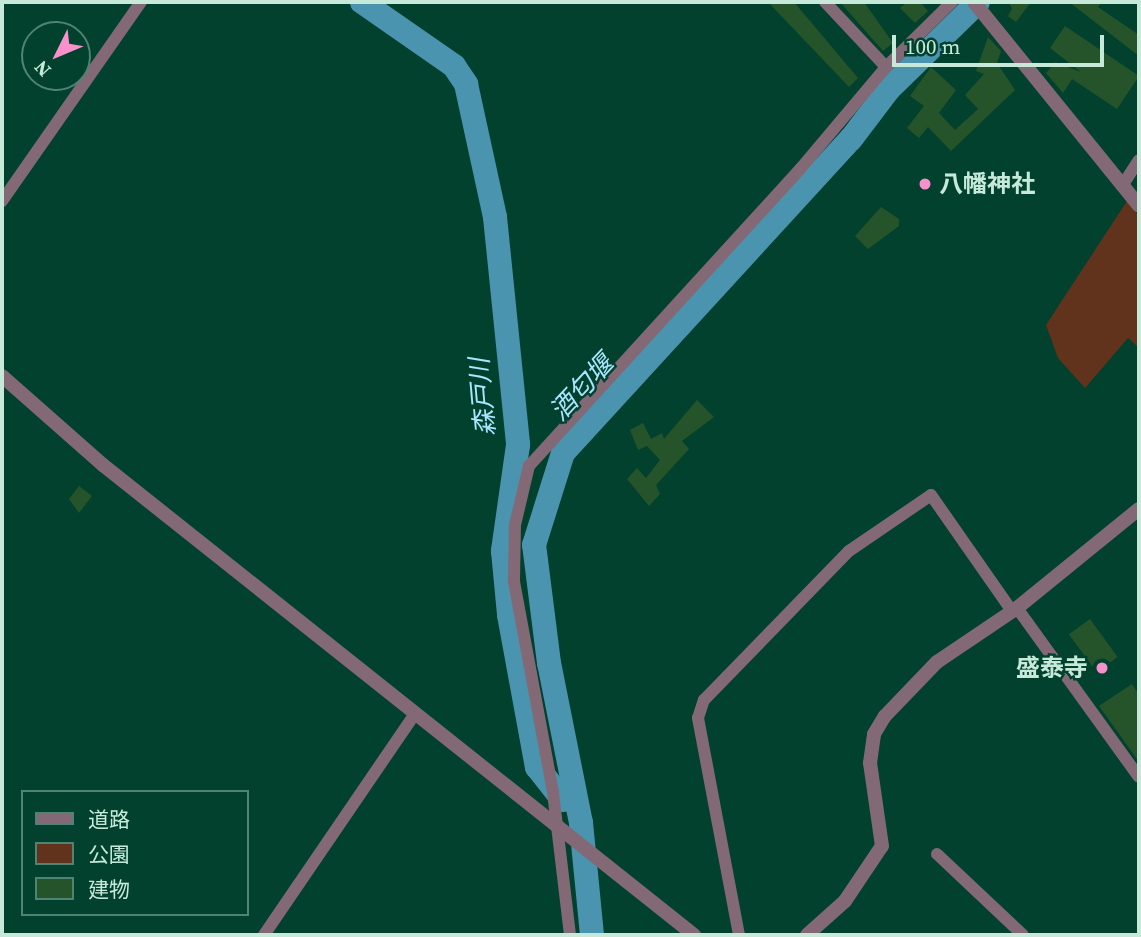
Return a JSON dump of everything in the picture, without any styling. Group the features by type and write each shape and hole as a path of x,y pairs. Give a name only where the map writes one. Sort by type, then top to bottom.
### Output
{"street":[{"path":"2,201 141,2"},
{"path":"825,2 886,67"},
{"path":"570,935 555,823 514,582 515,525 529,466 801,168 886,67 952,2"},
{"path":"974,2 991,18 1139,206"},
{"path":"1122,186 1139,160"},
{"path":"2,376 103,465 694,935"},
{"path":"739,935 698,718 704,700 849,551 931,495 1139,777"},
{"path":"807,935 845,901 882,846 870,763 874,734 937,662 1014,609 1139,509"},
{"path":"264,935 414,715"},
{"path":"937,854 1023,935"}],"green space":[{"path":"1127,201 1139,216 1139,348 1128,338 1085,388 1058,358 1046,325"}],"building":[{"path":"768,2 794,2 858,78 849,87"},
{"path":"840,2 864,2 893,43 883,51"},
{"path":"907,2 920,2 928,11 915,23 900,8"},
{"path":"1009,2 1031,2 1016,22 1008,16 1012,9"},
{"path":"1069,2 1102,2 1098,7 1139,35 1139,56"},
{"path":"1065,26 1139,76 1117,109 1072,79 1063,93 1046,73 1055,62 1081,72 1050,48"},
{"path":"988,37 1001,51 997,63 1015,90 951,151 928,127 919,138 907,128 924,106 910,96 931,67 956,90 939,113 955,130 978,109 965,95 984,74 976,71"},
{"name":"八幡神社","path":"881,207 899,219 899,226 868,249 855,236"},
{"path":"697,400 714,417 682,441 689,449 656,485 660,494 649,506 627,479 637,468 646,478 660,460 647,446 638,450 630,430 643,423 651,439 662,433 664,439"},
{"path":"79,486 92,496 79,513 69,499"},
{"path":"1090,619 1118,657 1097,672 1069,634"},
{"path":"1132,684 1139,695 1139,762 1099,706"}],"waterway":[{"name":"森戸川","path":"362,2 454,66 466,84 495,217 518,445 503,551 509,615 537,767 563,800"},
{"name":"酒匂堰","path":"592,935 581,823 549,663 534,545 563,453 851,139 889,89 978,2"}],"place":[{"name":"八幡神社","path":"925,184"},
{"name":"盛泰寺","path":"1102,668"}]}
